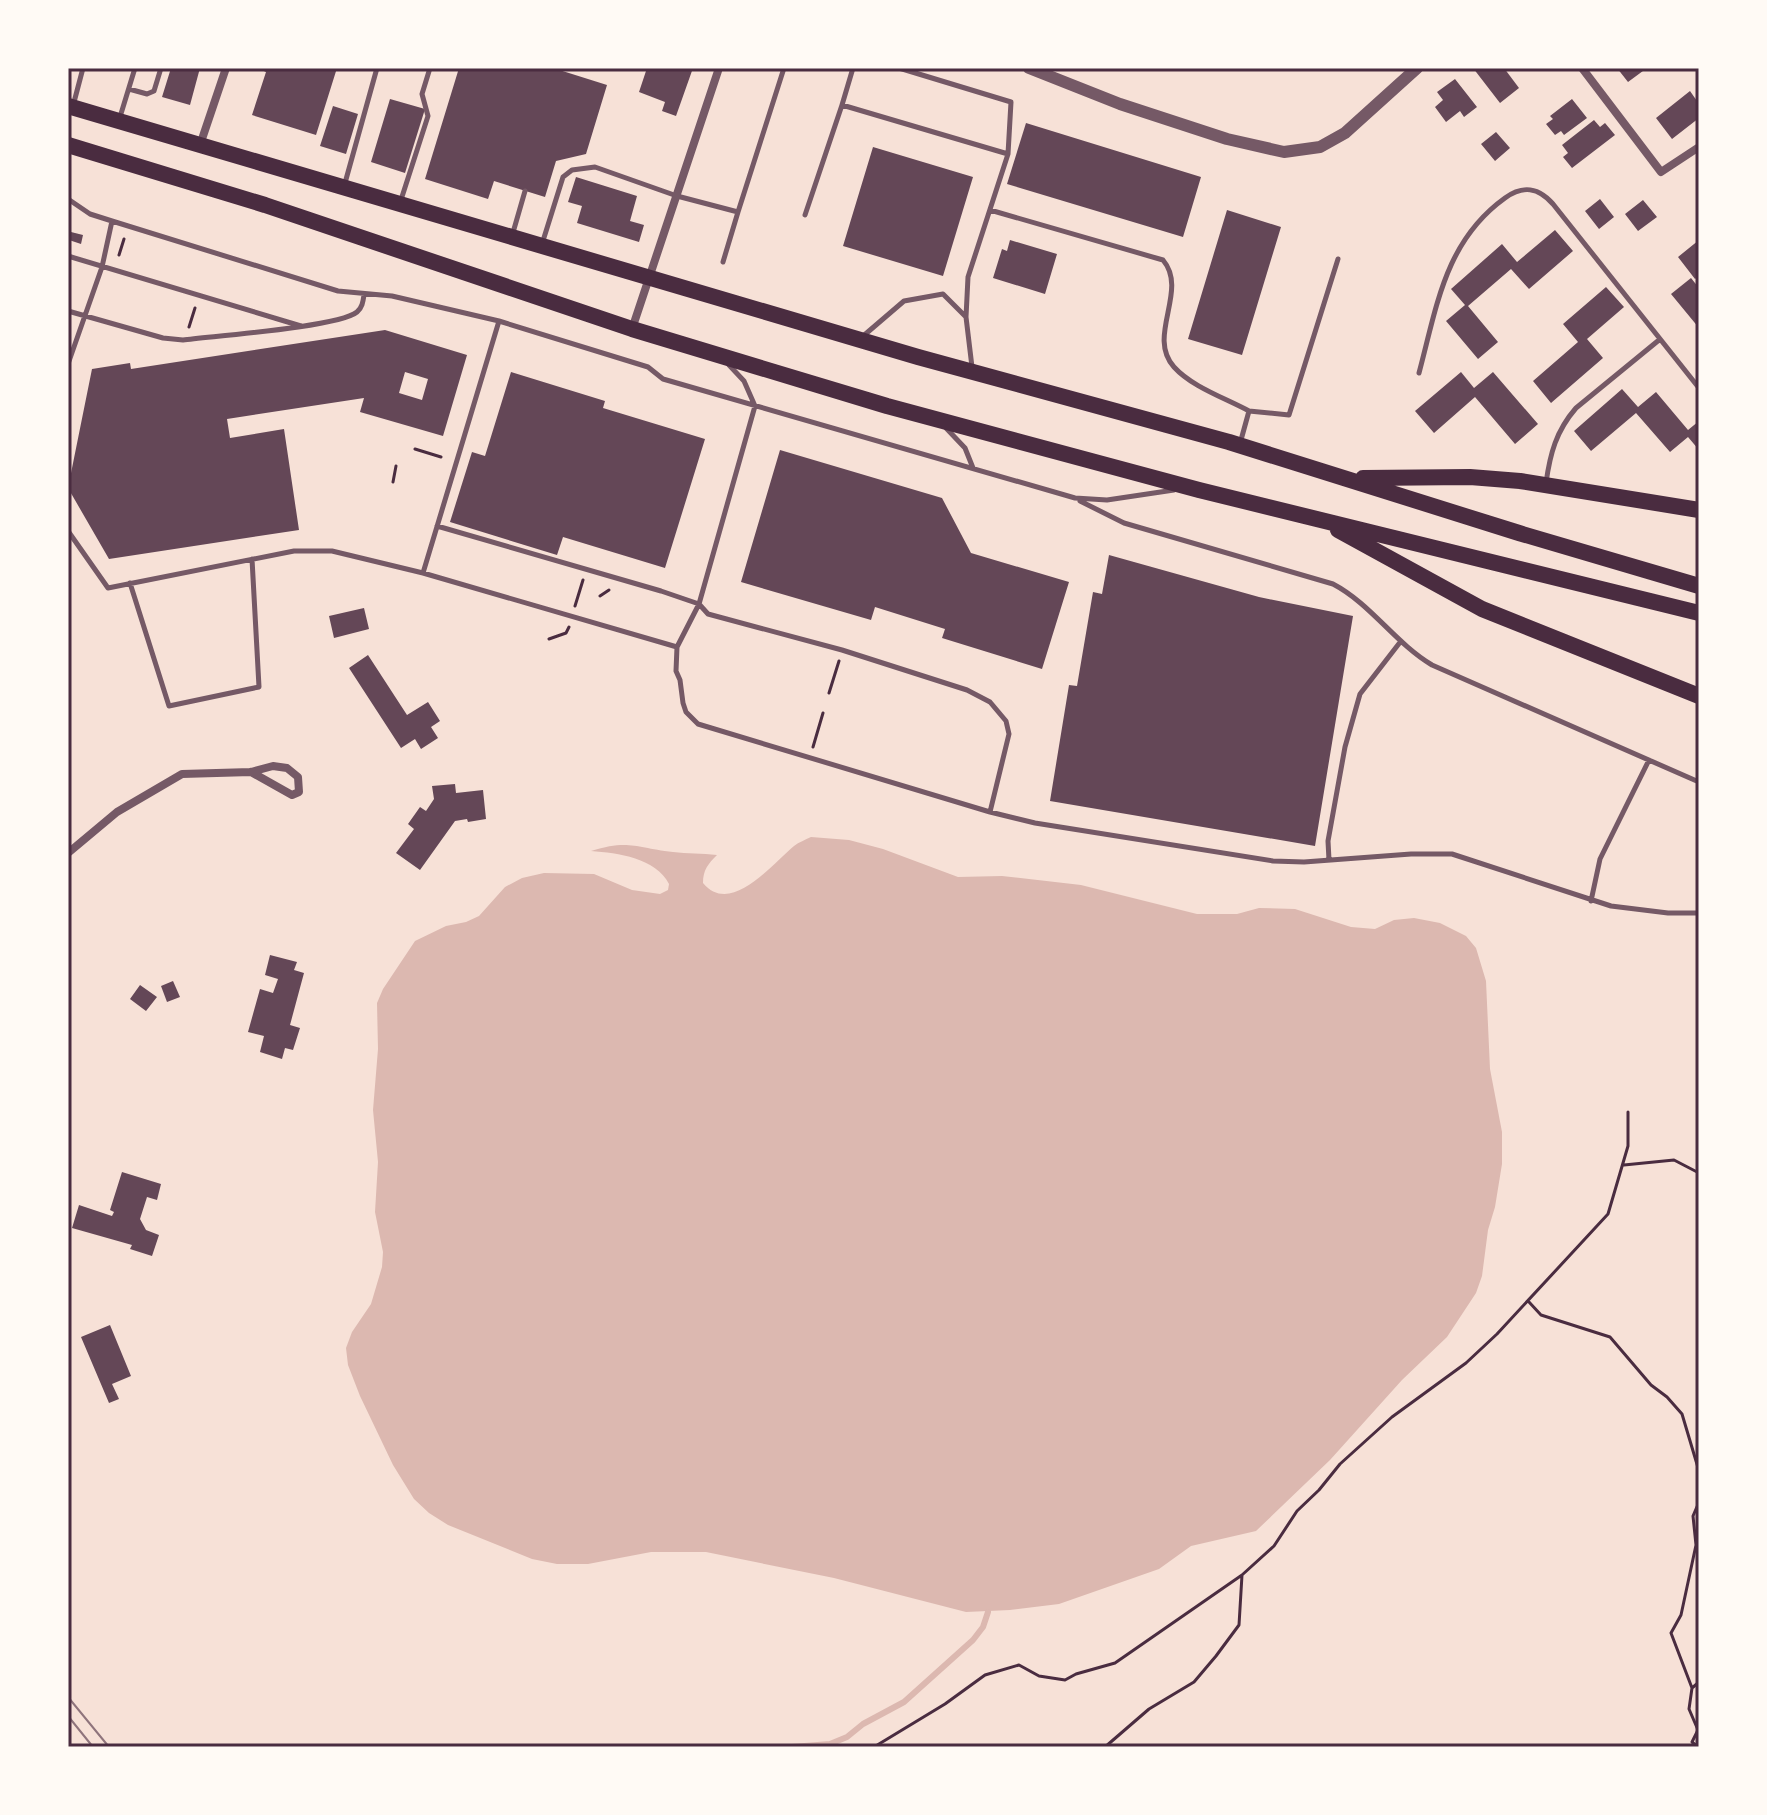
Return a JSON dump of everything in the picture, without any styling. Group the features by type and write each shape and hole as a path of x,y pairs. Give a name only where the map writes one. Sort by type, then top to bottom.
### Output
{"highway":[{"path":"70,106 859,340 1240,445 1699,586"},
{"path":"68,145 276,208 632,329 923,416 1199,490 1699,613"},
{"path":"1346,478 1470,477 1546,483 1699,510"},
{"path":"1318,519 1482,609 1699,696"}],"street":[{"path":"200,145 226,68"},
{"path":"632,329 719,68"},
{"path":"1029,68 1120,104 1227,139 1284,152 1320,147 1345,133 1417,68"},
{"path":"1582,68 1661,172 1699,147"},
{"path":"68,853 117,812 182,774 251,772 273,766 287,768 298,777 299,792 292,795 251,772"}],"lane":[{"path":"70,106 83,68"},
{"path":"119,121 135,68"},
{"path":"129,89 147,94 154,91 161,68"},
{"path":"344,187 377,68"},
{"path":"400,204 428,116 422,94 430,68"},
{"path":"723,262 784,68"},
{"path":"805,215 853,68"},
{"path":"899,68 1011,102 1008,154 968,277 966,317 972,372"},
{"path":"842,105 1008,154"},
{"path":"541,246 563,177 572,170 595,167 677,196 738,212"},
{"path":"1419,373 1457,248 1495,205 1518,190 1529,189 1538,190 1553,204 1699,388"},
{"path":"512,237 525,191"},
{"path":"68,199 90,214 338,291 392,296 499,321 648,367 663,379 1075,498 1124,523 1333,584 1352,595 1432,665 1699,782"},
{"path":"990,210 1163,260 1169,266 1172,282 1163,342 1173,367 1194,382 1249,411 1289,415 1338,259"},
{"path":"68,364 102,267 112,221"},
{"path":"68,256 303,326"},
{"path":"859,340 904,301 943,294 966,317"},
{"path":"68,311 172,340 303,326 355,314 364,295"},
{"path":"423,573 499,321"},
{"path":"1546,483 1552,448 1565,420 1659,340"},
{"path":"711,353 737,372 755,406 699,604 677,647 676,671 683,703 686,712 698,724 1035,823 1290,862 1452,854 1591,901 1648,911 1699,913"},
{"path":"1240,445 1249,411"},
{"path":"923,416 956,436 974,469"},
{"path":"1075,498 1107,500 1169,490 1199,490"},
{"path":"437,526 699,604 708,614 842,650 967,690 990,702 1006,721 1009,734 990,812"},
{"path":"68,531 108,588 312,549 423,573 677,647"},
{"path":"130,583 169,706 259,687 252,559"},
{"path":"1329,860 1328,841 1353,714 1368,681 1401,641"},
{"path":"1591,901 1600,859 1649,760"}],"path":[{"path":"119,255 124,238"},
{"path":"187,335 196,304"},
{"path":"415,449 441,457"},
{"path":"393,482 396,466"},
{"path":"575,606 584,576"},
{"path":"600,596 615,586"},
{"path":"549,639 566,633 569,627"},
{"path":"829,693 839,661"},
{"path":"813,748 823,713"},
{"path":"874,1747 945,1704 985,1675 1019,1665 1039,1676 1065,1680 1115,1663 1242,1575 1274,1546 1297,1511 1340,1464 1392,1417 1466,1363 1529,1302 1554,1270 1608,1214 1628,1146 1628,1112"},
{"path":"1624,1165 1674,1160 1699,1173"},
{"path":"1529,1302 1541,1315 1610,1337 1651,1385 1682,1414 1699,1471"},
{"path":"1698,1747 1692,1742 1698,1730 1689,1709 1692,1688 1671,1633 1681,1615 1696,1545 1693,1516 1699,1502"},
{"path":"1105,1747 1149,1709 1194,1682 1216,1656 1239,1625 1242,1575"},
{"path":"1692,1688 1699,1682"}],"shaded area":[{"path":"811,837 849,840 883,849 958,877 1002,876 1081,885 1197,914 1237,914 1259,908 1295,909 1351,927 1375,929 1394,920 1414,918 1440,923 1466,936 1476,948 1486,981 1490,1069 1502,1132 1502,1164 1482,1276 1476,1293 1447,1337 1402,1380 1330,1460 1256,1531 1191,1546 1159,1569 1059,1604 966,1612 834,1578 706,1552 651,1552 588,1564 557,1564 532,1559 448,1525 414,1499 393,1465 360,1396 348,1365 346,1348 352,1332 371,1304 382,1267 383,1252 375,1212 378,1162 373,1110 378,1049 377,1003 383,989 415,941 446,926 479,916 505,887 522,878 544,873 594,874 632,890 660,894 668,890 669,884 663,875 646,863 624,855 591,851 624,845 717,855 704,874 703,883 714,892 726,894 751,884 794,846"}],"building":[{"path":"171,68 200,68 190,105 162,97"},
{"path":"257,68 337,68 316,135 252,115 266,72"},
{"path":"459,68 553,68 607,85 586,154 556,161 545,197 494,181 488,199 425,179"},
{"path":"647,68 693,68 676,116 662,111 665,102 639,92"},
{"path":"1473,68 1504,68 1519,88 1500,103"},
{"path":"1617,68 1647,68 1628,82"},
{"path":"1455,79 1477,107 1464,117 1460,111 1446,122 1435,107 1443,100 1437,92"},
{"path":"1690,91 1697,101 1699,99 1699,118 1672,139 1656,118"},
{"path":"390,99 425,109 405,173 371,162"},
{"path":"1572,99 1587,118 1564,135 1561,131 1555,135 1546,124 1553,119 1550,116"},
{"path":"333,106 358,114 346,154 320,146"},
{"path":"1594,120 1600,127 1605,123 1615,135 1572,168 1563,157 1568,153 1562,145"},
{"path":"1026,123 1201,177 1183,237 1007,184"},
{"path":"1496,132 1510,148 1495,161 1481,144"},
{"path":"873,147 973,177 943,276 843,246"},
{"path":"576,177 637,196 630,221 644,225 639,242 577,223 582,206 568,202"},
{"path":"1600,199 1614,217 1599,229 1585,211"},
{"path":"1643,200 1657,217 1638,231 1625,214"},
{"path":"1227,210 1281,227 1242,355 1188,339"},
{"path":"1555,230 1573,251 1529,289 1511,269 1468,306 1498,342 1478,359 1446,321 1465,305 1451,289 1502,244 1517,262"},
{"path":"71,232 83,235 81,244 69,240"},
{"path":"1010,240 1057,254 1045,294 993,278 1002,249 1007,251"},
{"path":"1699,240 1699,276 1695,279 1678,257"},
{"path":"1691,278 1699,288 1699,328 1671,294"},
{"path":"1606,287 1624,307 1587,339 1603,358 1551,403 1533,381 1578,342 1563,324"},
{"path":"385,330 467,355 443,436 360,412 364,398 227,419 230,438 284,429 299,530 109,559 68,488 92,369 130,363 131,369","holes":["405,372 428,379 422,400 399,393"]},
{"path":"511,372 605,401 603,408 705,439 665,568 563,537 557,555 450,522 472,452 485,456"},
{"path":"1461,372 1474,388 1493,372 1538,424 1515,444 1475,397 1434,433 1415,411"},
{"path":"1622,389 1638,407 1656,392 1688,430 1699,421 1699,450 1688,437 1670,452 1636,413 1591,451 1574,431"},
{"path":"780,450 942,498 971,553 1069,582 1042,669 942,638 945,629 875,607 871,620 741,582"},
{"path":"1109,555 1259,597 1353,616 1315,846 1050,801 1069,685 1077,686 1093,592 1102,594"},
{"path":"364,608 369,629 334,638 329,616"},
{"path":"368,655 407,715 428,702 440,721 431,727 438,738 421,749 415,739 401,748 349,668"},
{"path":"455,784 456,793 483,790 486,819 455,821 420,870 396,853 414,829 408,824 420,807 426,811 434,799 432,786"},
{"path":"270,955 297,962 294,970 304,973 290,1025 300,1028 293,1050 285,1048 282,1059 260,1052 264,1036 248,1032 260,989 273,993 278,979 265,975"},
{"path":"173,981 180,997 167,1002 161,986"},
{"path":"140,985 157,997 146,1011 130,999"},
{"path":"122,1172 161,1184 157,1200 147,1197 140,1219 146,1230 159,1235 152,1256 130,1249 132,1245 72,1228 79,1205 112,1216 114,1212 110,1210"},
{"path":"110,1325 131,1376 112,1384 119,1399 109,1403 81,1337"}],"waterway":[{"path":"792,1747 830,1744 904,1702 973,1640 983,1627 988,1612"}],"tram line":[{"path":"68,1697 109,1747"},
{"path":"68,1716 93,1747"}]}
